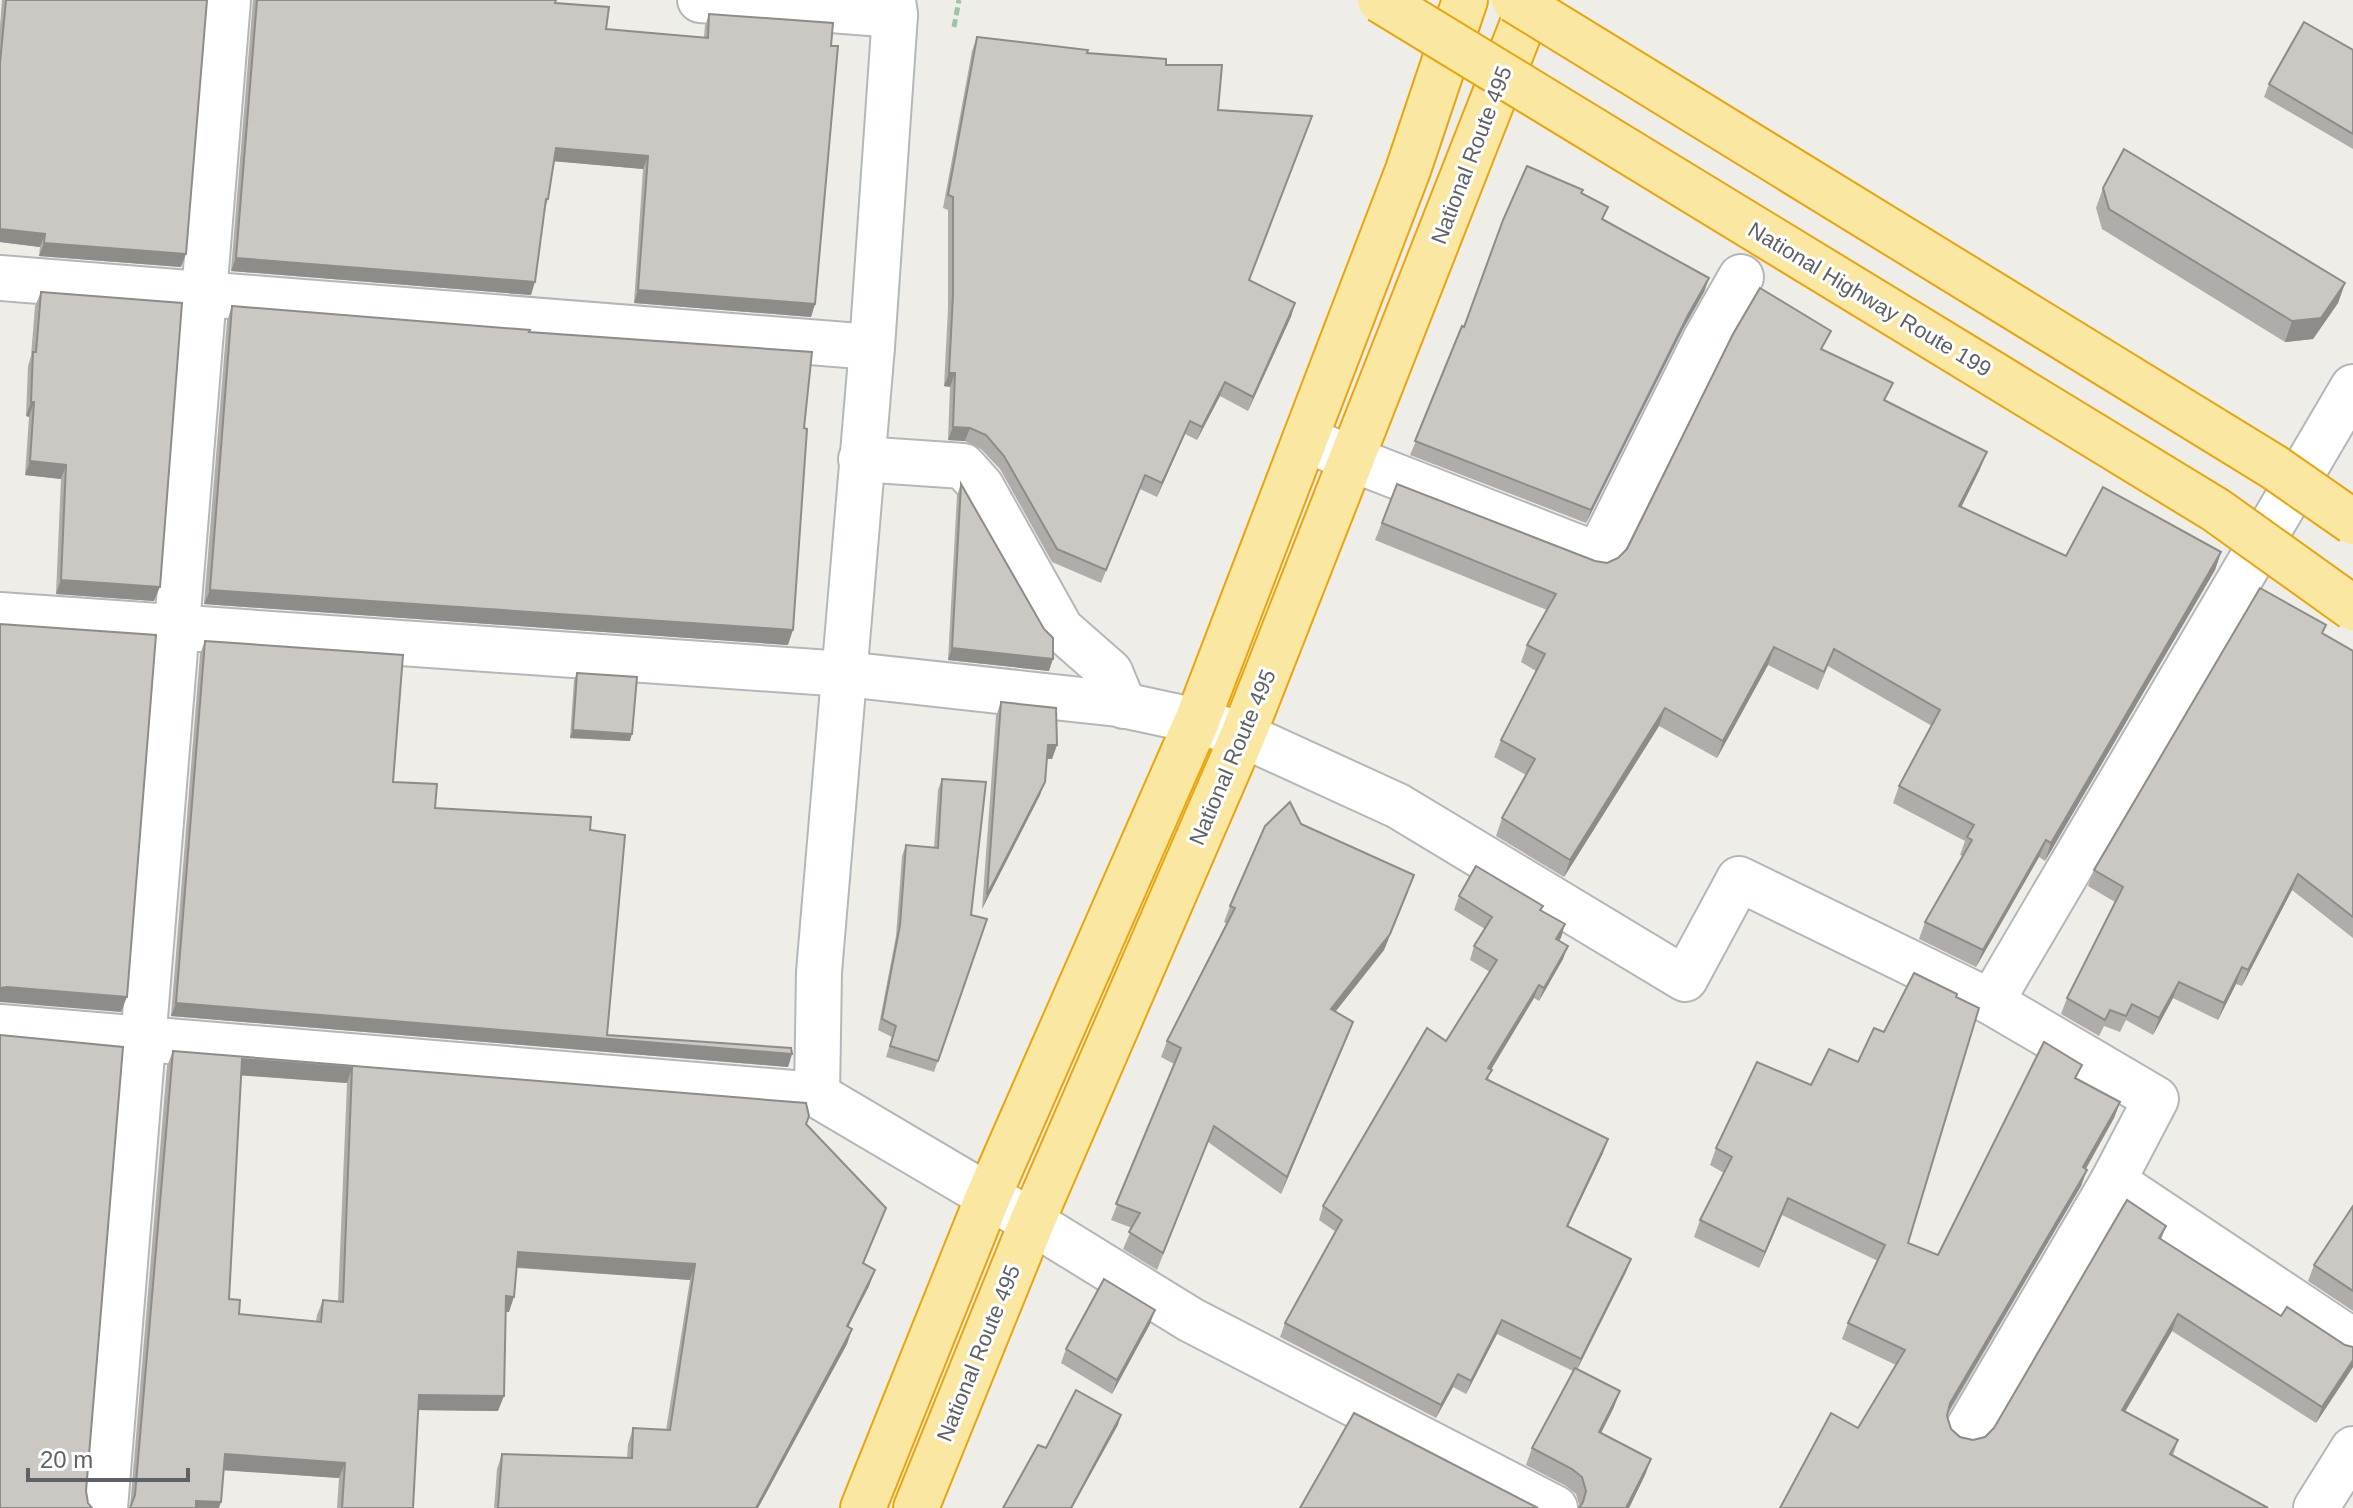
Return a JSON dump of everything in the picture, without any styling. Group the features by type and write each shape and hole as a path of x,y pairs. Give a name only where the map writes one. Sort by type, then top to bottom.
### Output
{"highway":[{"name":"National Highway Route 199","path":"1380,0 2216,510 2353,608"},
{"name":"National Route 495","path":"863,1508 988,1197 1197,721 1408,170 1465,0"},
{"path":"1514,0 2274,467 2353,522"},
{"name":"National Route 495","path":"916,1508 1032,1222 1243,735 1532,0"}],"street":[{"path":"105,1508 146,1040 228,0"},
{"path":"700,0 894,8 872,347 819,972 817,1095"},
{"path":"1305,439 1598,555 1705,340 1741,277"},
{"path":"0,278 872,347"},
{"path":"1991,1002 2353,387"},
{"path":"861,459 963,466 981,486 1061,629 1110,672 1124,706"},
{"path":"0,615 845,674 1124,706 1197,721 1243,735 1398,806 1685,979 1739,879 1991,1002 2156,1099 2113,1181 1966,1432"},
{"path":"0,1027 817,1095 1191,1320 1555,1508"},
{"path":"2113,1181 2353,1341"},
{"path":"2316,1508 2353,1449"}],"path":[{"path":"954,27 959,0"}],"building":[{"path":"6,0 207,0 186,254 44,243 45,234 0,229 0,63"},
{"path":"257,0 556,0 555,3 609,7 606,29 708,38 709,14 833,23 831,46 838,46 815,304 638,290 648,156 556,148 535,282 236,258"},
{"path":"2304,22 2353,50 2353,134 2269,84"},
{"path":"977,37 1088,50 1087,53 1166,59 1166,65 1222,65 1218,110 1312,116 1249,280 1295,303 1253,397 1225,382 1202,427 1190,421 1162,483 1145,475 1106,570 1057,549 1004,456 986,435 970,428 953,427 955,373 949,373 953,197 948,195"},
{"path":"2124,149 2345,283 2321,318 2292,321 2109,209 2103,188"},
{"path":"1527,166 1583,190 1581,193 1608,207 1602,219 1709,278 1591,510 1415,441"},
{"path":"1760,288 1831,331 1821,349 1893,383 1884,400 1987,452 1959,506 2066,556 2103,487 2221,552 2051,843 2046,840 1983,950 1925,922 1972,840 1967,837 1974,825 1899,786 1940,710 1834,649 1824,672 1774,647 1723,741 1665,708 1570,860 1502,818 1535,759 1501,740 1545,654 1527,645 1556,594 1382,523 1397,484 1595,561 1607,563 1618,558 1627,549 1733,334"},
{"path":"41,292 182,303 160,587 61,580 66,465 30,461 33,352 36,352"},
{"path":"232,306 529,332 812,352 804,428 807,429 793,630 210,590"},
{"path":"961,484 1044,629 1053,638 1053,659 952,648"},
{"path":"2260,588 2326,625 2322,633 2353,651 2353,917 2298,874 2248,970 2242,967 2224,1003 2179,982 2159,1018 2132,1004 2126,1016 2110,1010 2105,1020 2067,998 2123,887 2094,870"},
{"path":"0,624 156,635 127,997 0,988"},
{"path":"205,641 403,655 393,782 437,784 435,808 591,817 590,830 625,835 607,1035 791,1048 792,1054 176,1003"},
{"path":"577,673 637,677 632,734 573,730"},
{"path":"1001,702 1056,708 1057,745 1048,745 1045,782 987,895"},
{"path":"942,779 986,782 971,915 987,919 938,1061 890,1046 896,1026 882,1019 900,925 906,845 938,848"},
{"path":"1290,802 1301,824 1414,875 1390,934 1331,1009 1353,1022 1287,1177 1214,1126 1163,1253 1129,1232 1140,1213 1116,1204 1181,1048 1167,1041 1235,908 1230,906 1265,826"},
{"path":"1476,866 1543,906 1540,910 1565,924 1556,939 1568,946 1544,988 1539,985 1488,1068 1492,1070 1486,1079 1608,1139 1567,1226 1631,1259 1581,1359 1502,1320 1471,1381 1458,1374 1441,1405 1285,1323 1342,1220 1323,1206 1427,1028 1446,1041 1497,960 1474,946 1492,917 1459,896"},
{"path":"1914,973 1979,1008 1908,1243 1938,1255 2044,1042 2082,1065 2075,1078 2120,1102 2083,1167 2087,1170 1950,1403 1947,1416 1951,1429 1960,1437 1973,1440 1985,1437 1994,1428 2127,1200 2166,1226 2159,1238 2281,1316 2287,1307 2345,1345 2353,1347 2353,1360 2322,1407 2178,1314 2122,1410 2178,1440 2170,1454 2268,1508 1780,1508 1831,1413 1858,1428 1905,1350 1848,1323 1885,1245 1788,1198 1765,1252 1700,1220 1732,1157 1716,1148 1757,1062 1811,1085 1829,1049 1858,1062 1874,1028 1884,1032"},
{"path":"0,1035 123,1047 86,1491 92,1508 0,1508"},
{"path":"173,1051 806,1103 809,1116 806,1124 886,1208 863,1263 875,1270 847,1326 852,1329 756,1508 498,1508 502,1454 632,1458 633,1428 670,1430 695,1264 518,1252 514,1297 506,1296 504,1396 419,1395 413,1508 342,1508 345,1463 225,1454 221,1502 196,1501 196,1508 130,1508 135,1495","holes":["242,1059 352,1068 343,1302 323,1300 321,1322 239,1314 240,1300 229,1299"]},
{"path":"2353,1206 2353,1291 2314,1265"},
{"path":"1104,1279 1155,1310 1117,1380 1066,1349"},
{"path":"1575,1368 1620,1391 1599,1432 1651,1459 1626,1508 1579,1508 1586,1491 1582,1477 1532,1448"},
{"path":"1076,1390 1121,1415 1071,1508 1003,1508 1038,1445 1046,1448"},
{"path":"1354,1413 1538,1508 1300,1508"}]}
